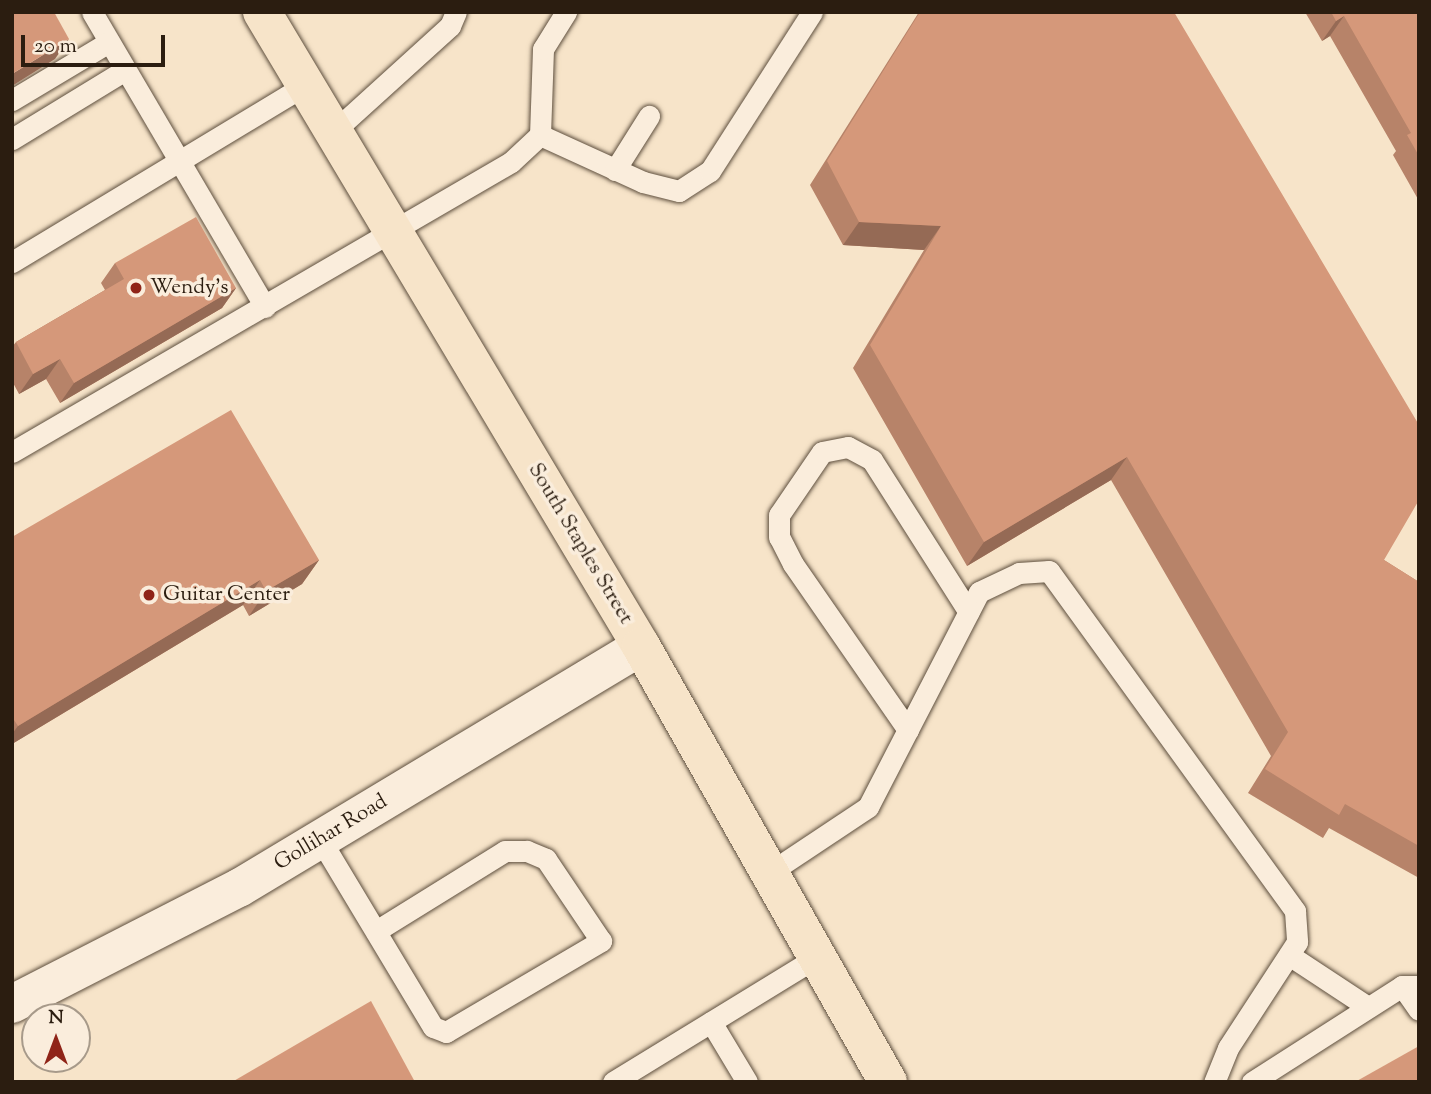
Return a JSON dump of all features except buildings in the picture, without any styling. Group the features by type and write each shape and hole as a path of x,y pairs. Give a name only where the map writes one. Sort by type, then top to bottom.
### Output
{"main road":[{"name":"South Staples Street","path":"262,12 641,646 888,1082"},
{"name":"Gollihar Road","path":"12,1003 239,888 641,646"}],"lane":[{"path":"92,12 265,307"},
{"path":"333,132 450,26 456,12"},
{"path":"12,453 511,162 540,135 543,49 566,12"},
{"path":"540,135 615,170 680,191 710,171 812,12"},
{"path":"12,100 109,42"},
{"path":"12,139 125,70"},
{"path":"12,262 305,85"},
{"path":"615,170 649,116"},
{"path":"908,730 793,564 779,537 779,515 822,452 848,447 872,460 968,612"},
{"path":"769,873 868,807 979,592 1019,573 1049,572 1295,911 1297,942 1228,1048 1214,1082"},
{"path":"320,839 433,1027 446,1032 601,941 546,859 527,851 505,851 376,931"},
{"path":"1289,955 1368,1007"},
{"path":"613,1082 817,957"},
{"path":"1252,1082 1368,1007 1411,986 1419,1010"},
{"path":"711,1022 747,1082"}],"place":[{"name":"Wendy's","path":"136,288"},
{"name":"Guitar Center","path":"149,595"}]}
